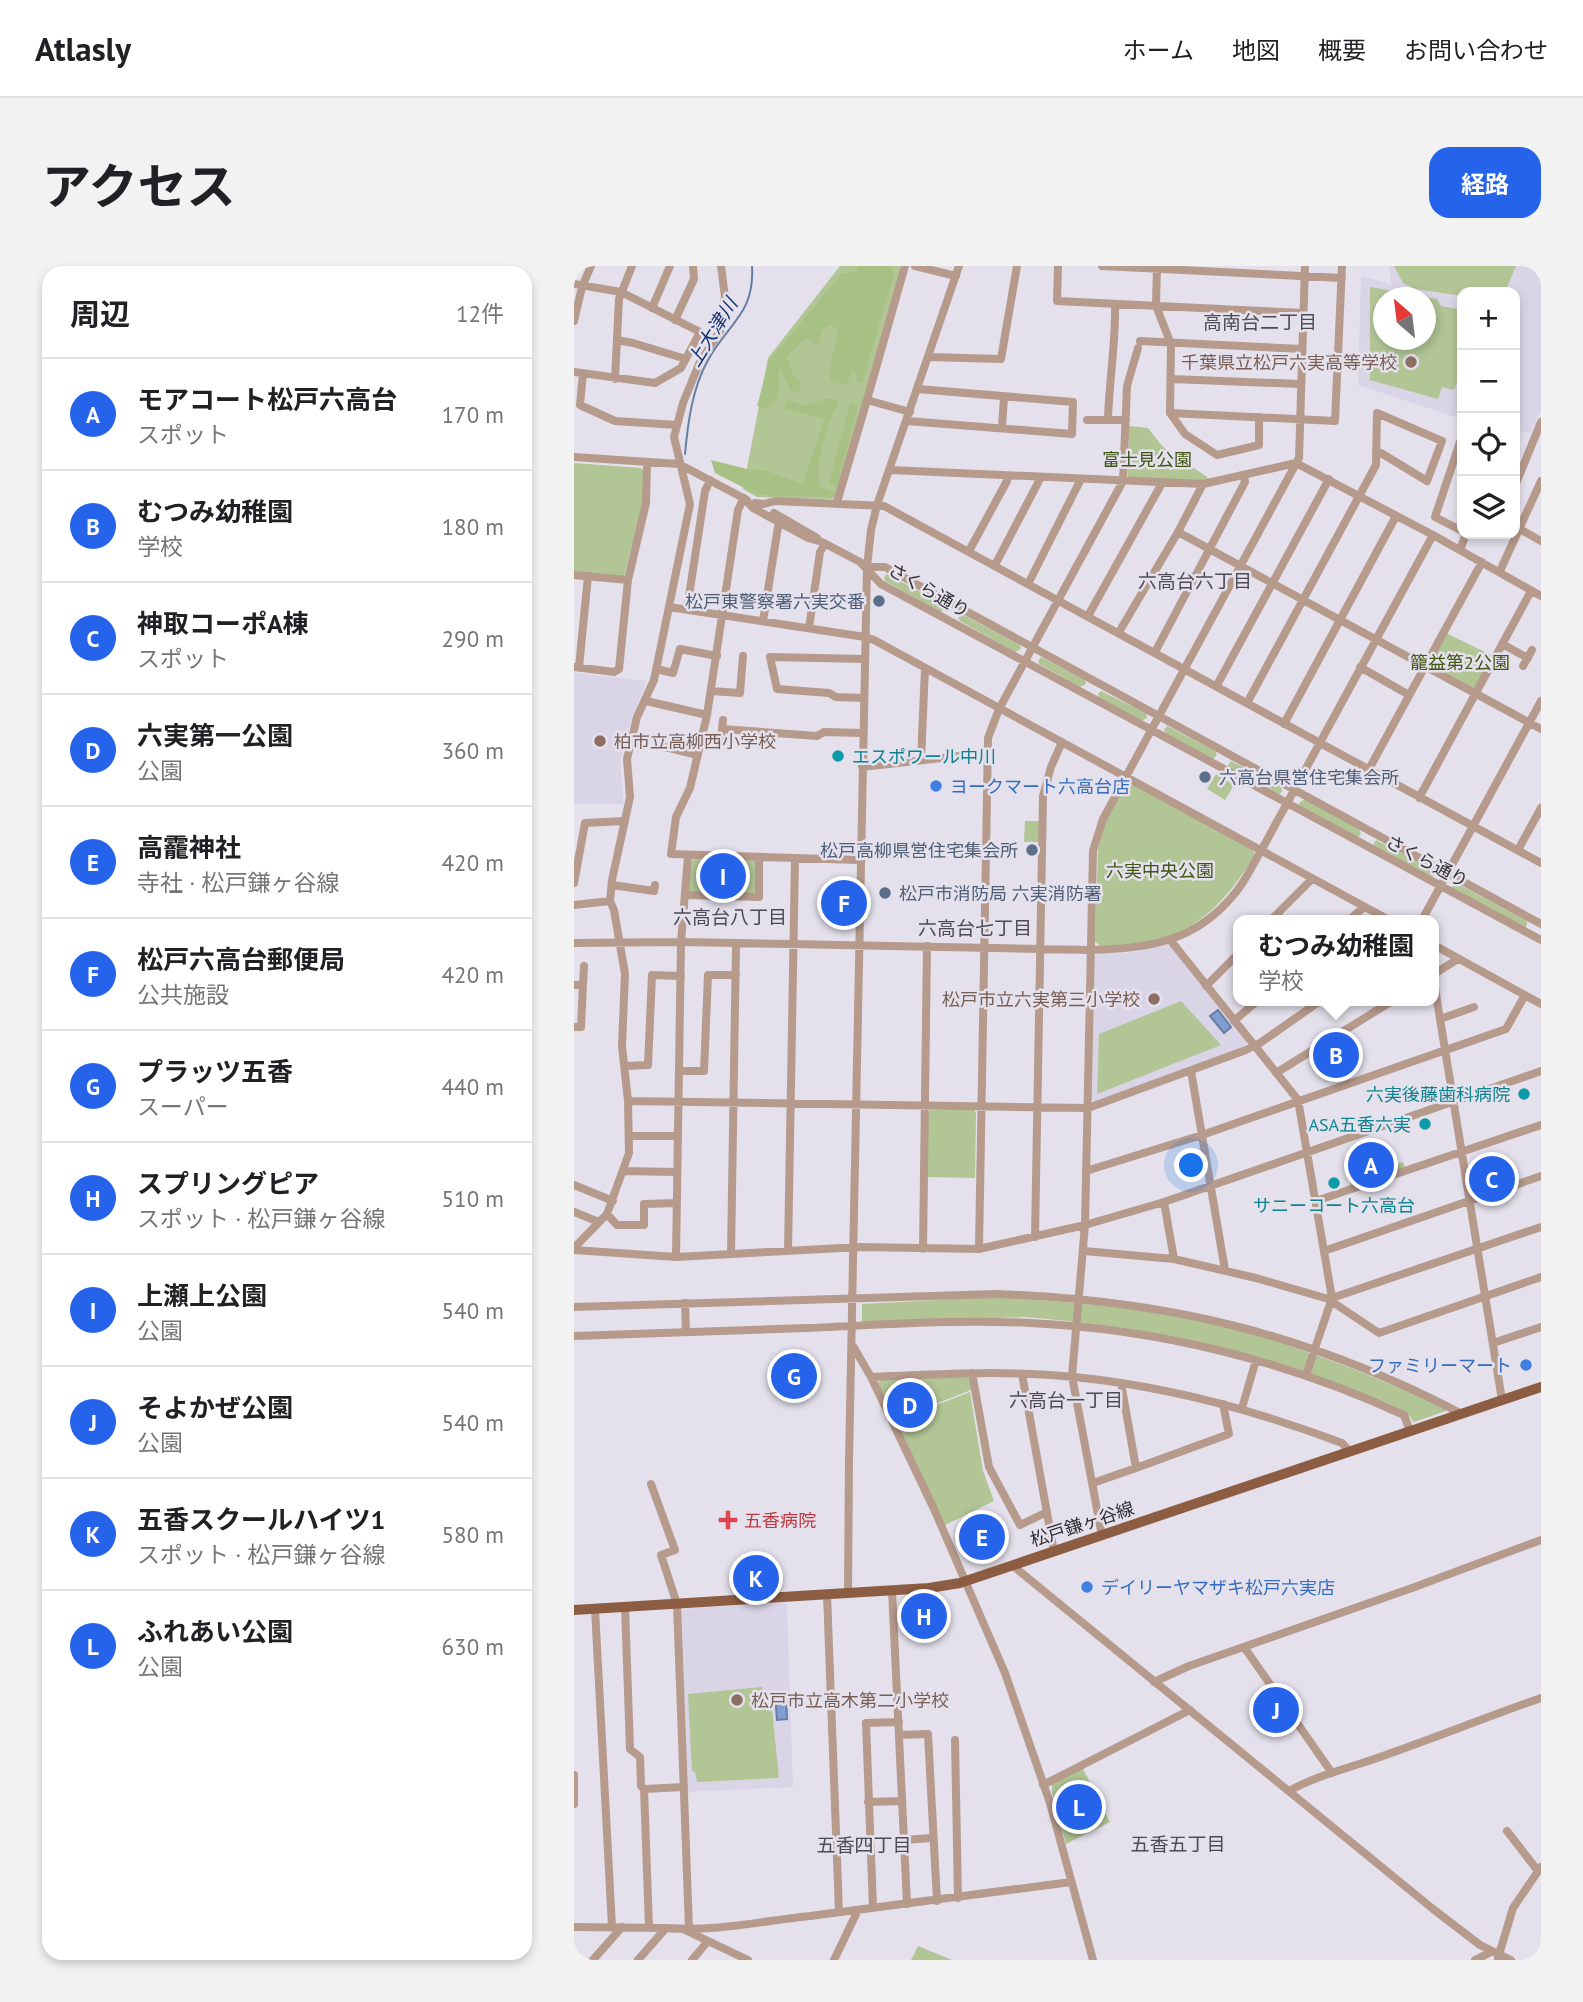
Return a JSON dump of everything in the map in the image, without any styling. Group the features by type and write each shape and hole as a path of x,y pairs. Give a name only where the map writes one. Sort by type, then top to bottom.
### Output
{"main road":[{"name":"松戸鎌ヶ谷線","path":"574,1610 948,1586 1541,1387"}],"street":[{"path":"574,321 578,286 591,266"},
{"path":"615,379 621,292 632,266"},
{"path":"652,308 670,266"},
{"path":"675,320 694,279 693,266"},
{"path":"574,1249 607,1214 629,1153 628,1101 622,1046 625,974 614,910 610,901 630,797 627,759 637,717 646,701 656,669 690,504 674,437 682,403 699,364 720,331 725,297 721,266"},
{"path":"837,502 905,266"},
{"path":"915,266 956,276"},
{"path":"848,1592 867,568 871,530 877,506 960,266"},
{"path":"929,357 1001,359 1017,266"},
{"path":"1058,266 1056,301 1303,313"},
{"path":"1102,266 1342,278"},
{"path":"1102,1536 1072,1376 1086,1226 1093,851 1103,819 1296,463 1305,266"},
{"path":"1170,413 1335,421 1342,266"},
{"path":"1157,267 1156,306 1171,344 1170,413 1185,434 1217,455 1259,445 1259,417"},
{"path":"578,286 621,292 700,332 681,368 655,383 579,373 580,405 615,421 677,425"},
{"path":"1108,420 1116,333 1115,304"},
{"path":"617,341 687,359"},
{"path":"979,1249 986,753 991,726 1123,481 1127,386 1139,345 1302,349"},
{"path":"1172,379 1300,384"},
{"path":"867,400 908,416 1002,428 1072,433 1073,402 918,389"},
{"path":"1002,428 1004,397"},
{"path":"1247,703 1376,465 1376,453 1377,413 1442,441 1427,481 1381,453 1376,453"},
{"path":"1087,420 1126,420"},
{"path":"1519,476 1541,422"},
{"path":"1457,451 1435,517 1457,529"},
{"path":"574,457 679,464 812,533 823,543"},
{"path":"588,576 576,667 614,672 619,669 628,580 646,503 647,462"},
{"path":"891,470 1203,484 1296,463 1500,571 1541,596"},
{"path":"969,551 1007,481 1007,476"},
{"path":"1154,652 1245,482 1244,476"},
{"path":"995,565 1041,477"},
{"path":"1028,584 1081,479"},
{"path":"1217,685 1329,479"},
{"path":"687,610 705,491 710,480"},
{"path":"1088,616 1162,483"},
{"path":"1119,632 1203,484"},
{"path":"1540,486 1520,529 1541,541"},
{"path":"744,498 753,508 867,568"},
{"path":"744,498 738,510 707,715 690,788 676,817 671,854 860,860"},
{"path":"770,511 775,500"},
{"path":"755,503 775,500 884,506 1541,863"},
{"path":"1284,724 1396,516"},
{"path":"763,621 778,527 781,523"},
{"path":"1178,532 1541,729"},
{"path":"574,943 681,942 1091,950 1135,948 1171,941 1201,925 1237,891 1433,535"},
{"path":"1460,550 1463,539"},
{"path":"1500,571 1515,539"},
{"path":"809,628 823,543"},
{"path":"1369,769 1482,562"},
{"name":"さくら通り","path":"867,568 885,567 1541,924"},
{"name":"さくら通り","path":"867,568 881,584 1541,940"},
{"path":"574,575 628,580"},
{"path":"1419,797 1531,591"},
{"path":"669,607 865,637 1379,915"},
{"path":"1502,644 1528,658"},
{"path":"656,669 673,673 680,649 717,656"},
{"path":"711,691 740,693 743,656"},
{"path":"863,698 777,690 770,657 864,659"},
{"path":"1360,667 1409,695"},
{"path":"921,760 925,668"},
{"path":"646,701 707,715"},
{"path":"1425,915 1541,701"},
{"path":"722,729 817,736 824,732 862,733"},
{"path":"1035,1237 1043,796 1062,742"},
{"path":"665,747 698,755"},
{"path":"862,767 986,753"},
{"path":"1518,850 1541,808"},
{"path":"574,883 585,823 625,821"},
{"path":"676,1257 681,942 688,856"},
{"path":"685,895 759,897 759,857"},
{"path":"788,1251 795,858"},
{"path":"1276,915 1312,879"},
{"path":"612,885 654,891 655,885"},
{"path":"574,905 610,901"},
{"path":"1355,915 1364,907"},
{"path":"1171,941 1298,1100 1332,1300 1306,1375"},
{"path":"731,1254 736,944"},
{"path":"923,1249 928,946"},
{"path":"1439,948 1541,1004"},
{"path":"1206,986 1233,959"},
{"path":"1439,971 1458,959"},
{"path":"574,1027 581,1027 578,985 584,966"},
{"path":"625,1066 648,1065 652,975 681,976"},
{"path":"679,1071 704,1071 708,975 736,975"},
{"path":"1087,1171 1202,1135 1506,1029 1525,995"},
{"path":"1234,1021 1251,1006"},
{"path":"628,1101 1088,1108 1255,1046 1313,1006"},
{"path":"1276,1073 1384,1006"},
{"path":"1438,1006 1502,1400"},
{"path":"1440,1019 1475,1007"},
{"path":"1191,1070 1225,1270"},
{"path":"574,1249 676,1257 855,1247 979,1249 1086,1226 1164,1202 1541,1071"},
{"path":"1316,1201 1541,1125"},
{"path":"629,1136 678,1136"},
{"path":"624,1171 677,1172"},
{"path":"1324,1251 1541,1176"},
{"path":"574,1185 613,1201"},
{"path":"1164,1202 1174,1259"},
{"path":"607,1214 617,1225 644,1225 644,1204 677,1203"},
{"path":"574,1212 599,1222"},
{"path":"1332,1300 1541,1227"},
{"path":"1084,1251 1174,1259 1225,1270 1332,1300 1379,1333 1541,1277"},
{"path":"574,1307 996,1294 1080,1298 1189,1314 1315,1348 1400,1382 1462,1414"},
{"path":"685,1303 686,1332"},
{"path":"574,1336 987,1322 1077,1327 1166,1339 1306,1375 1404,1415 1410,1431"},
{"path":"1493,1343 1541,1327"},
{"path":"852,1345 871,1377 966,1581 1005,1673 1050,1803 1093,1960"},
{"path":"1242,1409 1256,1360"},
{"path":"972,1373 989,1467 1020,1525 1047,1513"},
{"path":"871,1377 1022,1374 1072,1376 1121,1383 1242,1409 1342,1443 1349,1451"},
{"path":"1022,1374 1054,1552"},
{"path":"1121,1383 1136,1468"},
{"path":"1093,1483 1229,1434 1223,1404"},
{"path":"651,1484 675,1550 660,1555 677,1604 687,1929"},
{"path":"1154,1682 1189,1666 1541,1540"},
{"path":"1013,1566 1433,1909 1496,1955 1511,1960"},
{"path":"892,1590 907,1904"},
{"path":"827,1594 839,1912"},
{"path":"625,1607 630,1749 640,1757 641,1786 644,1789 649,1927"},
{"path":"595,1609 612,1927"},
{"path":"1244,1647 1332,1773"},
{"path":"1289,1791 1311,1779 1377,1758 1541,1698"},
{"path":"1043,1785 1190,1710"},
{"path":"873,1907 866,1723 899,1722"},
{"path":"899,1735 928,1734 936,1901"},
{"path":"955,1740 958,1898"},
{"path":"574,1775 574,1804"},
{"path":"644,1789 684,1787"},
{"path":"868,1802 901,1801"},
{"path":"1496,1955 1513,1908 1539,1869 1507,1831"},
{"path":"903,1840 932,1838"},
{"path":"574,1927 687,1929 936,1901 1071,1882"},
{"path":"834,1960 858,1910"},
{"path":"593,1960 622,1927"},
{"path":"638,1960 666,1928"},
{"path":"687,1929 745,1959"},
{"path":"692,1960 708,1941"},
{"path":"1475,1960 1496,1955"}],"shaded area":[{"name":"千葉県立松戸六実高等学校","path":"1389,266 1541,266 1541,411 1530,433 1520,431 1520,287 1457,287 1457,417 1358,385 1361,276 1391,284"},
{"name":"柏市立高柳西小学校","path":"574,673 647,681 631,720 620,762 624,804 574,804"},
{"name":"松戸市立六実第三小学校","path":"1169,945 1247,1042 1246,1046 1095,1102 1091,1099 1095,956"},
{"name":"松戸市立高木第二小学校","path":"784,1602 787,1604 793,1787 686,1792 681,1613 685,1609"}],"green space":[{"path":"840,266 900,266 902,269 836,496 832,499 757,497 743,489 768,358"},
{"path":"858,266 892,266 894,274 862,383 857,381 857,373 852,370 847,384 830,381 837,328 830,325 822,330 819,343 814,344 806,338 786,357 794,377 802,384 798,392 791,391 779,366 778,397 767,408 757,406 769,361 841,274 856,272"},
{"path":"1394,266 1516,266 1507,287 1457,287 1457,295 1436,292 1436,287 1412,287 1403,283"},
{"path":"1370,287 1373,288 1373,350 1436,350 1436,299 1441,306 1457,309 1457,383 1454,390 1442,387 1438,399 1370,380"},
{"path":"829,398 837,400 838,404 822,445 818,478 820,487 835,494 832,497 758,495 715,473 711,460 751,470 764,470 803,484 825,419 783,408 787,399 804,406"},
{"path":"850,404 858,406 837,486 829,484"},
{"name":"富士見公園","path":"1129,426 1148,428 1163,447 1207,477 1208,481 1128,477"},
{"path":"574,463 641,468 644,471 643,503 624,577 574,571"},
{"path":"887,574 945,605 946,609 940,612 885,581"},
{"path":"962,614 1020,645 1021,649 1015,652 960,621 958,618"},
{"name":"籠益第2公園","path":"1444,632 1495,657 1475,693 1425,666"},
{"path":"1041,657 1085,680 1086,684 1080,687 1039,664"},
{"path":"1101,691 1146,713 1147,718 1141,721 1099,698"},
{"path":"1167,726 1215,751 1217,755 1213,759 1210,758 1165,733"},
{"path":"1231,761 1282,787 1282,792 1279,794 1229,769"},
{"path":"1216,774 1234,785 1225,800 1207,789"},
{"name":"六実中央公園","path":"1132,783 1253,850 1255,855 1234,886 1196,923 1180,932 1139,944 1101,946 1095,942 1098,850 1106,820 1126,785"},
{"path":"1305,799 1359,829 1361,834 1358,837 1300,807 1299,803"},
{"path":"1025,821 1039,821 1039,842 1024,842"},
{"path":"1376,840 1435,870 1435,874 1432,877 1373,845"},
{"path":"694,859 754,860 757,862 757,892 754,895 691,894 688,890 690,862"},
{"path":"1456,883 1527,921 1527,925 1524,928 1454,891 1452,887"},
{"path":"1181,1001 1221,1045 1097,1094 1099,1034"},
{"path":"931,1110 974,1110 976,1113 975,1178 926,1177 927,1113"},
{"path":"1403,1162 1405,1167 1351,1186 1350,1181"},
{"path":"994,1297 1139,1310 1226,1327 1338,1363 1446,1408 1446,1411 1414,1422 1406,1412 1390,1404 1301,1370 1162,1335 1023,1317 862,1323 862,1304"},
{"path":"966,1376 971,1379 971,1390 895,1420 878,1383 882,1379"},
{"path":"970,1392 983,1471 994,1501 943,1526 895,1421"},
{"path":"762,1687 763,1708 772,1709 779,1778 697,1782 695,1772 692,1771 688,1694"},
{"path":"1278,1697 1289,1714 1274,1724 1263,1706"},
{"path":"1082,1767 1110,1822 1066,1844 1052,1793 1052,1783"},
{"path":"918,1946 952,1960 911,1960"}],"water":[{"path":"1218,1010 1231,1027 1224,1033 1210,1016"},
{"path":"786,1693 787,1719 777,1720 775,1694"}],"waterway":[{"name":"上大津川","path":"685,454 689,418 698,382 716,347 745,307 752,282 752,266"},
{"path":"1538,1960 1541,1951"}],"place":[{"name":"千葉県立松戸六実高等学校","path":"1411,362"},
{"name":"松戸東警察署六実交番","path":"879,601"},
{"name":"柏市立高柳西小学校","path":"600,741"},
{"name":"エスポワール中川","path":"838,756"},
{"name":"六高台県営住宅集会所","path":"1205,777"},
{"name":"ヨークマート六高台店","path":"936,786"},
{"name":"松戸高柳県営住宅集会所","path":"1032,850"},
{"name":"上瀬上公園","path":"723,876"},
{"name":"松戸市消防局 六実消防署","path":"885,893"},
{"name":"松戸六高台郵便局","path":"844,903"},
{"name":"松戸市立六実第三小学校","path":"1154,999"},
{"name":"むつみ幼稚園","path":"1336,1055"},
{"name":"六実後藤歯科病院","path":"1524,1094"},
{"name":"ASA五香六実","path":"1425,1124"},
{"name":"モアコート松戸六高台","path":"1371,1165"},
{"name":"神取コーポA棟","path":"1492,1179"},
{"name":"サニーコート六高台","path":"1334,1183"},
{"name":"ファミリーマート","path":"1526,1365"},
{"name":"プラッツ五香","path":"794,1376"},
{"name":"六実第一公園","path":"910,1405"},
{"name":"五香病院","path":"728,1520"},
{"name":"高靇神社","path":"982,1537"},
{"name":"五香スクールハイツ1","path":"756,1578"},
{"name":"デイリーヤマザキ松戸六実店","path":"1087,1587"},
{"name":"スプリングピア","path":"924,1616"},
{"name":"松戸市立高木第二小学校","path":"737,1700"},
{"name":"そよかぜ公園","path":"1276,1710"},
{"name":"ふれあい公園","path":"1079,1807"}],"district":[{"name":"高南台二丁目","path":"1260,322"},
{"name":"六高台六丁目","path":"1195,581"},
{"name":"六高台八丁目","path":"730,917"},
{"name":"六高台七丁目","path":"975,928"},
{"name":"六高台一丁目","path":"1066,1400"},
{"name":"五香五丁目","path":"1178,1844"},
{"name":"五香四丁目","path":"864,1845"}]}
